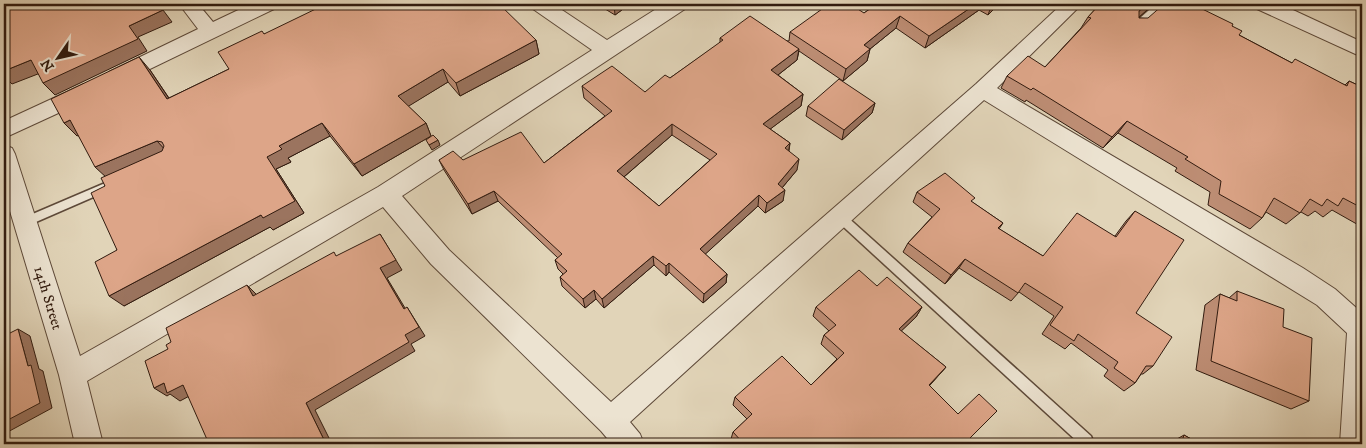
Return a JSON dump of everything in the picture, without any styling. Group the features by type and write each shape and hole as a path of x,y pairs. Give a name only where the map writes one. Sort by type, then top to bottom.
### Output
{"street":[{"path":"188,4 211,32"},
{"path":"4,130 267,4"},
{"path":"540,4 608,52"},
{"path":"72,375 386,194 608,52 678,4"},
{"path":"611,421 840,217 1074,4"},
{"path":"1264,4 1362,50"},
{"path":"983,88 1294,276 1326,297 1360,328 1361,349 1354,444"},
{"name":"14th Street","path":"4,154 72,375 89,444"},
{"path":"386,194 440,257 611,421 630,444"}],"lane":[{"path":"1135,27 1161,4"},
{"path":"25,222 124,179"},
{"path":"840,217 1086,441"}],"building":[{"path":"4,4 158,4 163,10 129,26 138,39 43,83 31,60 4,71 4,31 9,29 4,18"},
{"path":"326,4 490,4 493,6 499,4 536,40 456,83 443,69 398,96 426,123 354,164 322,123 279,146 282,149 267,157 295,201 263,218 261,215 109,296 95,262 117,250 91,193 105,186 101,178 162,151 164,146 162,142 157,141 95,167 70,120 64,123 51,99 139,57 167,99 229,69 218,52 262,31 264,34"},
{"path":"829,4 850,4 864,13 877,4 976,4 929,36 900,16 864,45 870,49 846,69 790,32"},
{"path":"1100,4 1148,4 1139,11 1139,18 1148,18 1164,4 1192,4 1233,24 1232,26 1242,31 1239,35 1292,63 1295,59 1347,86 1349,81 1362,87 1362,208 1343,198 1338,206 1327,199 1322,206 1310,199 1300,213 1274,198 1262,218 1219,194 1221,181 1185,159 1188,157 1127,121 1112,137 1033,88 1031,90 1007,76 1028,56 1045,67 1091,18 1088,17"},
{"path":"750,16 799,49 771,70 803,94 763,124 790,143 785,148 799,159 778,184 785,190 767,203 759,195 700,249 727,274 704,294 669,263 666,266 653,256 602,299 594,290 583,299 560,277 567,271 555,260 562,254 494,191 468,204 439,160 453,151 463,160 521,132 544,163 612,111 582,86 612,66 645,92 665,75 670,78 723,40 720,38","holes":["672,124 717,154 659,206 617,171"]},
{"path":"839,79 875,103 844,130 808,106"},
{"path":"433,135 438,140 429,145 426,140"},
{"path":"945,173 975,198 971,201 1003,223 998,228 1043,256 1077,213 1116,237 1135,211 1184,240 1136,313 1172,337 1153,366 1146,366 1135,383 1114,368 1118,362 1078,334 1074,341 1050,325 1063,307 1025,283 1018,293 965,259 951,275 908,243 940,209 917,192"},
{"path":"380,234 396,260 380,268 404,309 407,307 419,327 405,335 409,342 306,403 326,444 209,444 183,385 167,393 164,383 154,388 145,361 168,349 166,345 171,342 166,328 247,285 253,296 334,252 336,256"},
{"path":"859,270 877,286 887,277 922,307 899,329 946,367 929,385 958,414 979,394 997,411 964,444 932,444 927,440 923,444 744,444 733,432 752,414 735,397 782,356 811,385 844,353 824,335 836,325 816,307"},
{"path":"1237,291 1284,309 1283,327 1312,338 1309,401 1211,361 1220,294 1237,301"},
{"path":"18,329 28,366 31,365 40,403 4,422 4,336"},
{"path":"1184,435 1200,444 1181,444"}]}
